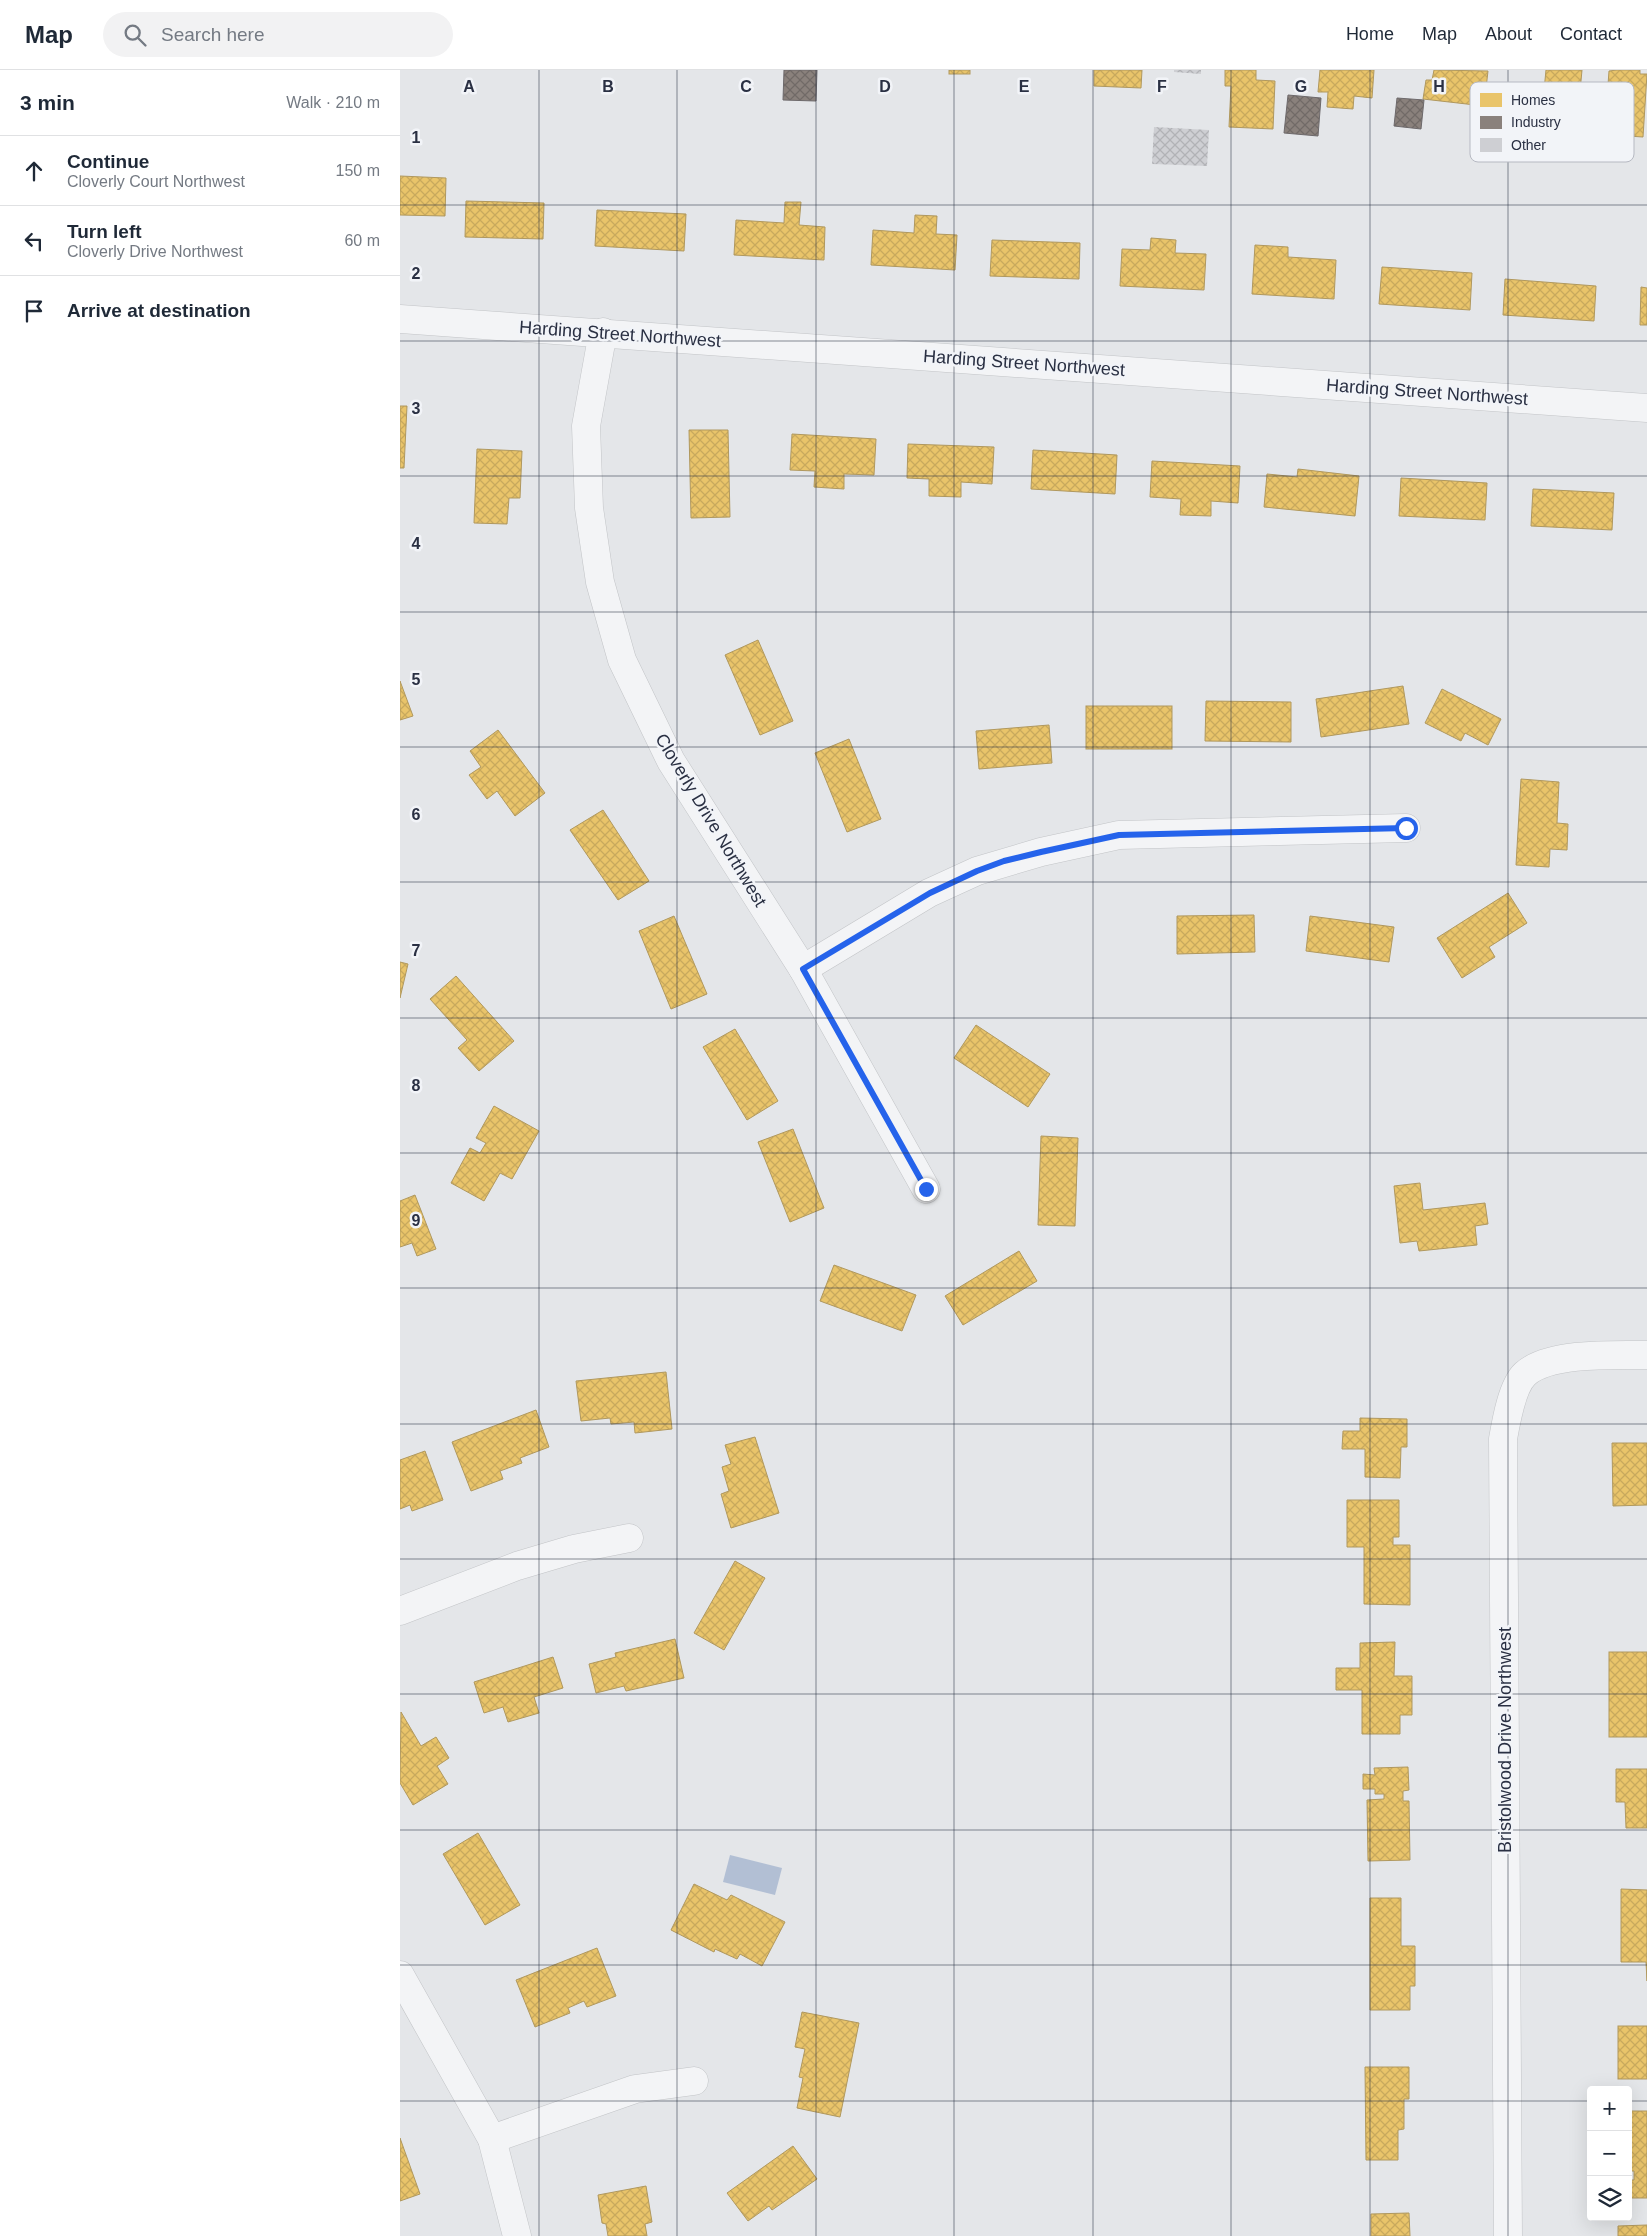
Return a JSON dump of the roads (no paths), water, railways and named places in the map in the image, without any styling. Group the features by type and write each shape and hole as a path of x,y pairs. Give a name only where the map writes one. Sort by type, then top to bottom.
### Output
{"street":[{"name":"Harding Street Northwest","path":"400,319 1647,408"},
{"name":"Cloverly Drive Northwest","path":"603,332 586,426 588,508 600,582 622,660 671,761 803,969 926,1189"},
{"path":"803,969 930,893 977,871 1032,854 1119,835 1406,828"},
{"name":"Bristolwood Drive Northwest","path":"1508,2236 1503,1439 1509,1405 1524,1374 1556,1358 1647,1355"},
{"path":"400,1611 517,1566 574,1549 629,1538"},
{"path":"400,1975 492,2139 517,2236"},
{"path":"492,2139 627,2092 694,2081"}],"water":[{"path":"730,1855 782,1868 775,1895 723,1882"}]}
